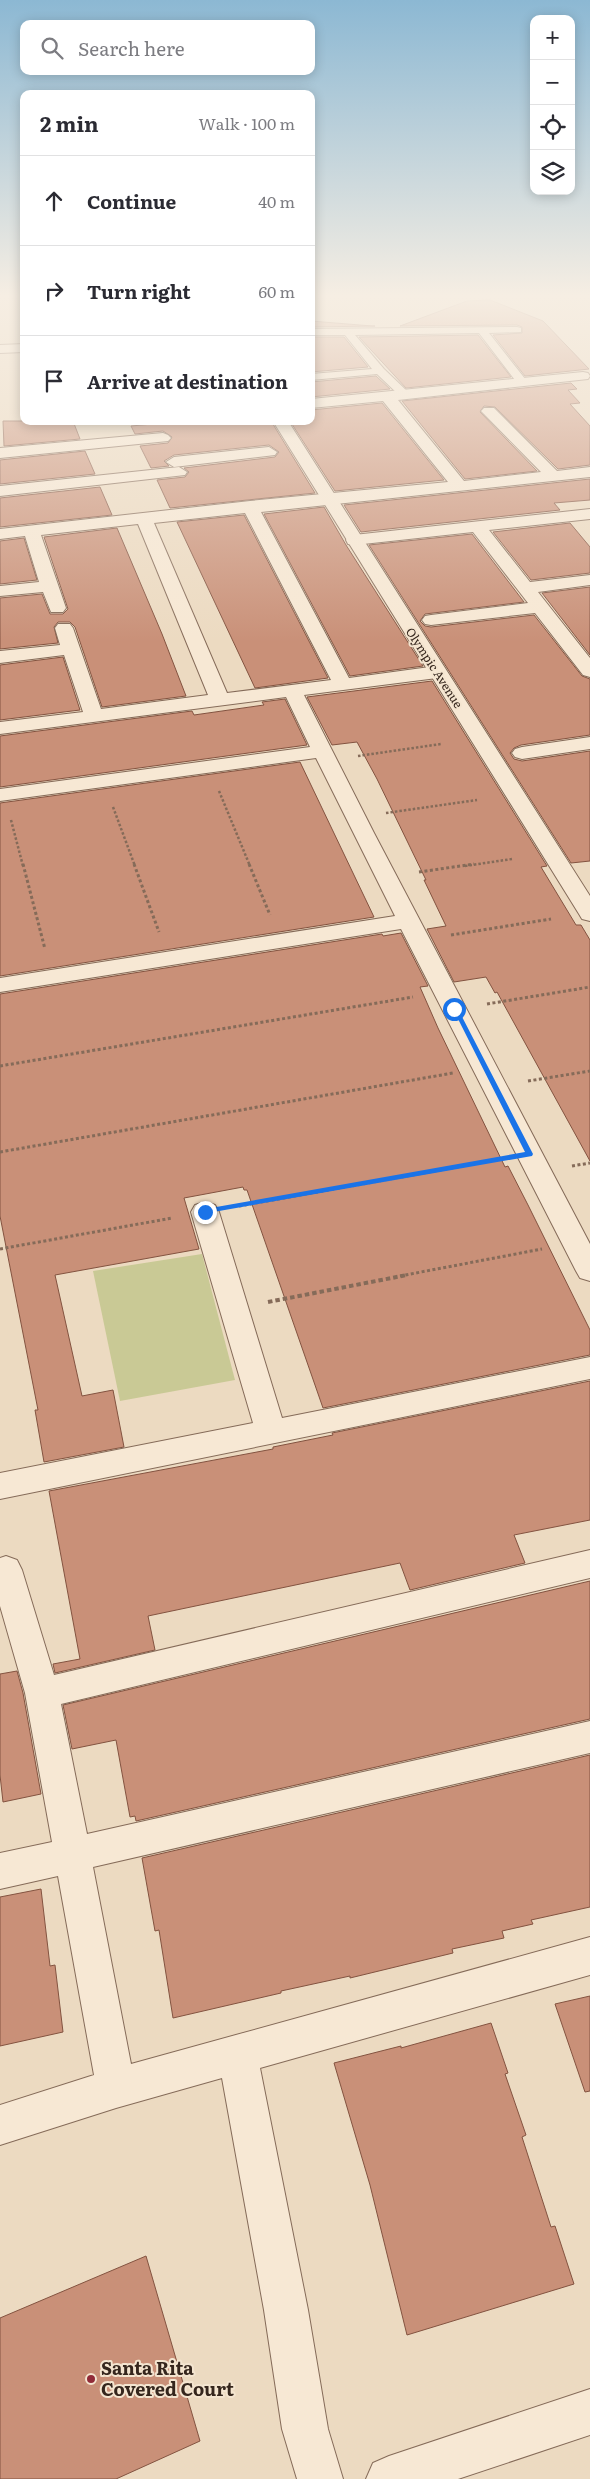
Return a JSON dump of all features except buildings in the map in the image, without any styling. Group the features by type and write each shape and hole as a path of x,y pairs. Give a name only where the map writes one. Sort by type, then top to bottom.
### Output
{"street":[{"path":"399,411 459,485"},
{"path":"489,412 552,476"},
{"path":"158,425 197,512"},
{"name":"Olympic Avenue","path":"282,425 590,914"},
{"path":"0,453 163,438"},
{"path":"0,491 176,467 269,452"},
{"path":"0,534 250,506 590,472"},
{"path":"250,506 343,684"},
{"path":"354,540 590,514"},
{"path":"144,518 220,700"},
{"path":"478,527 590,671"},
{"path":"31,530 57,608"},
{"path":"525,588 590,580"},
{"path":"0,592 50,586"},
{"path":"431,620 540,607"},
{"path":"64,628 94,716"},
{"path":"0,657 71,648"},
{"path":"0,728 437,672"},
{"path":"293,690 386,877 590,1271"},
{"path":"522,752 590,743"},
{"path":"2,794 209,766 326,755"},
{"path":"0,985 281,941 414,931"},
{"path":"205,1212 270,1432"},
{"path":"0,1486 590,1368"},
{"path":"42,1693 590,1564"},
{"path":"6,1570 42,1693 116,2088"},
{"path":"0,1870 590,1737"},
{"path":"0,2124 116,2088 590,1956"},
{"path":"238,2054 286,2310 305,2429 320,2479"},
{"path":"389,2479 590,2412"}],"path":[{"path":"326,755 441,744"},
{"path":"209,766 281,941"},
{"path":"104,780 169,959"},
{"path":"2,794 52,977"},
{"path":"355,816 477,800"},
{"path":"386,877 512,859"},
{"path":"414,931 551,919"},
{"path":"0,1066 450,1001 590,987"},
{"path":"0,1152 490,1077 590,1071"},
{"path":"0,1249 530,1154"},
{"path":"233,1308 576,1242"}],"green space":[{"path":"202,1254 235,1380 120,1401 93,1271"}],"place":[{"name":"Santa Rita Covered Court","path":"91,2379"}],"route":[{"path":"205,1212 530,1154 454,1009"}]}
